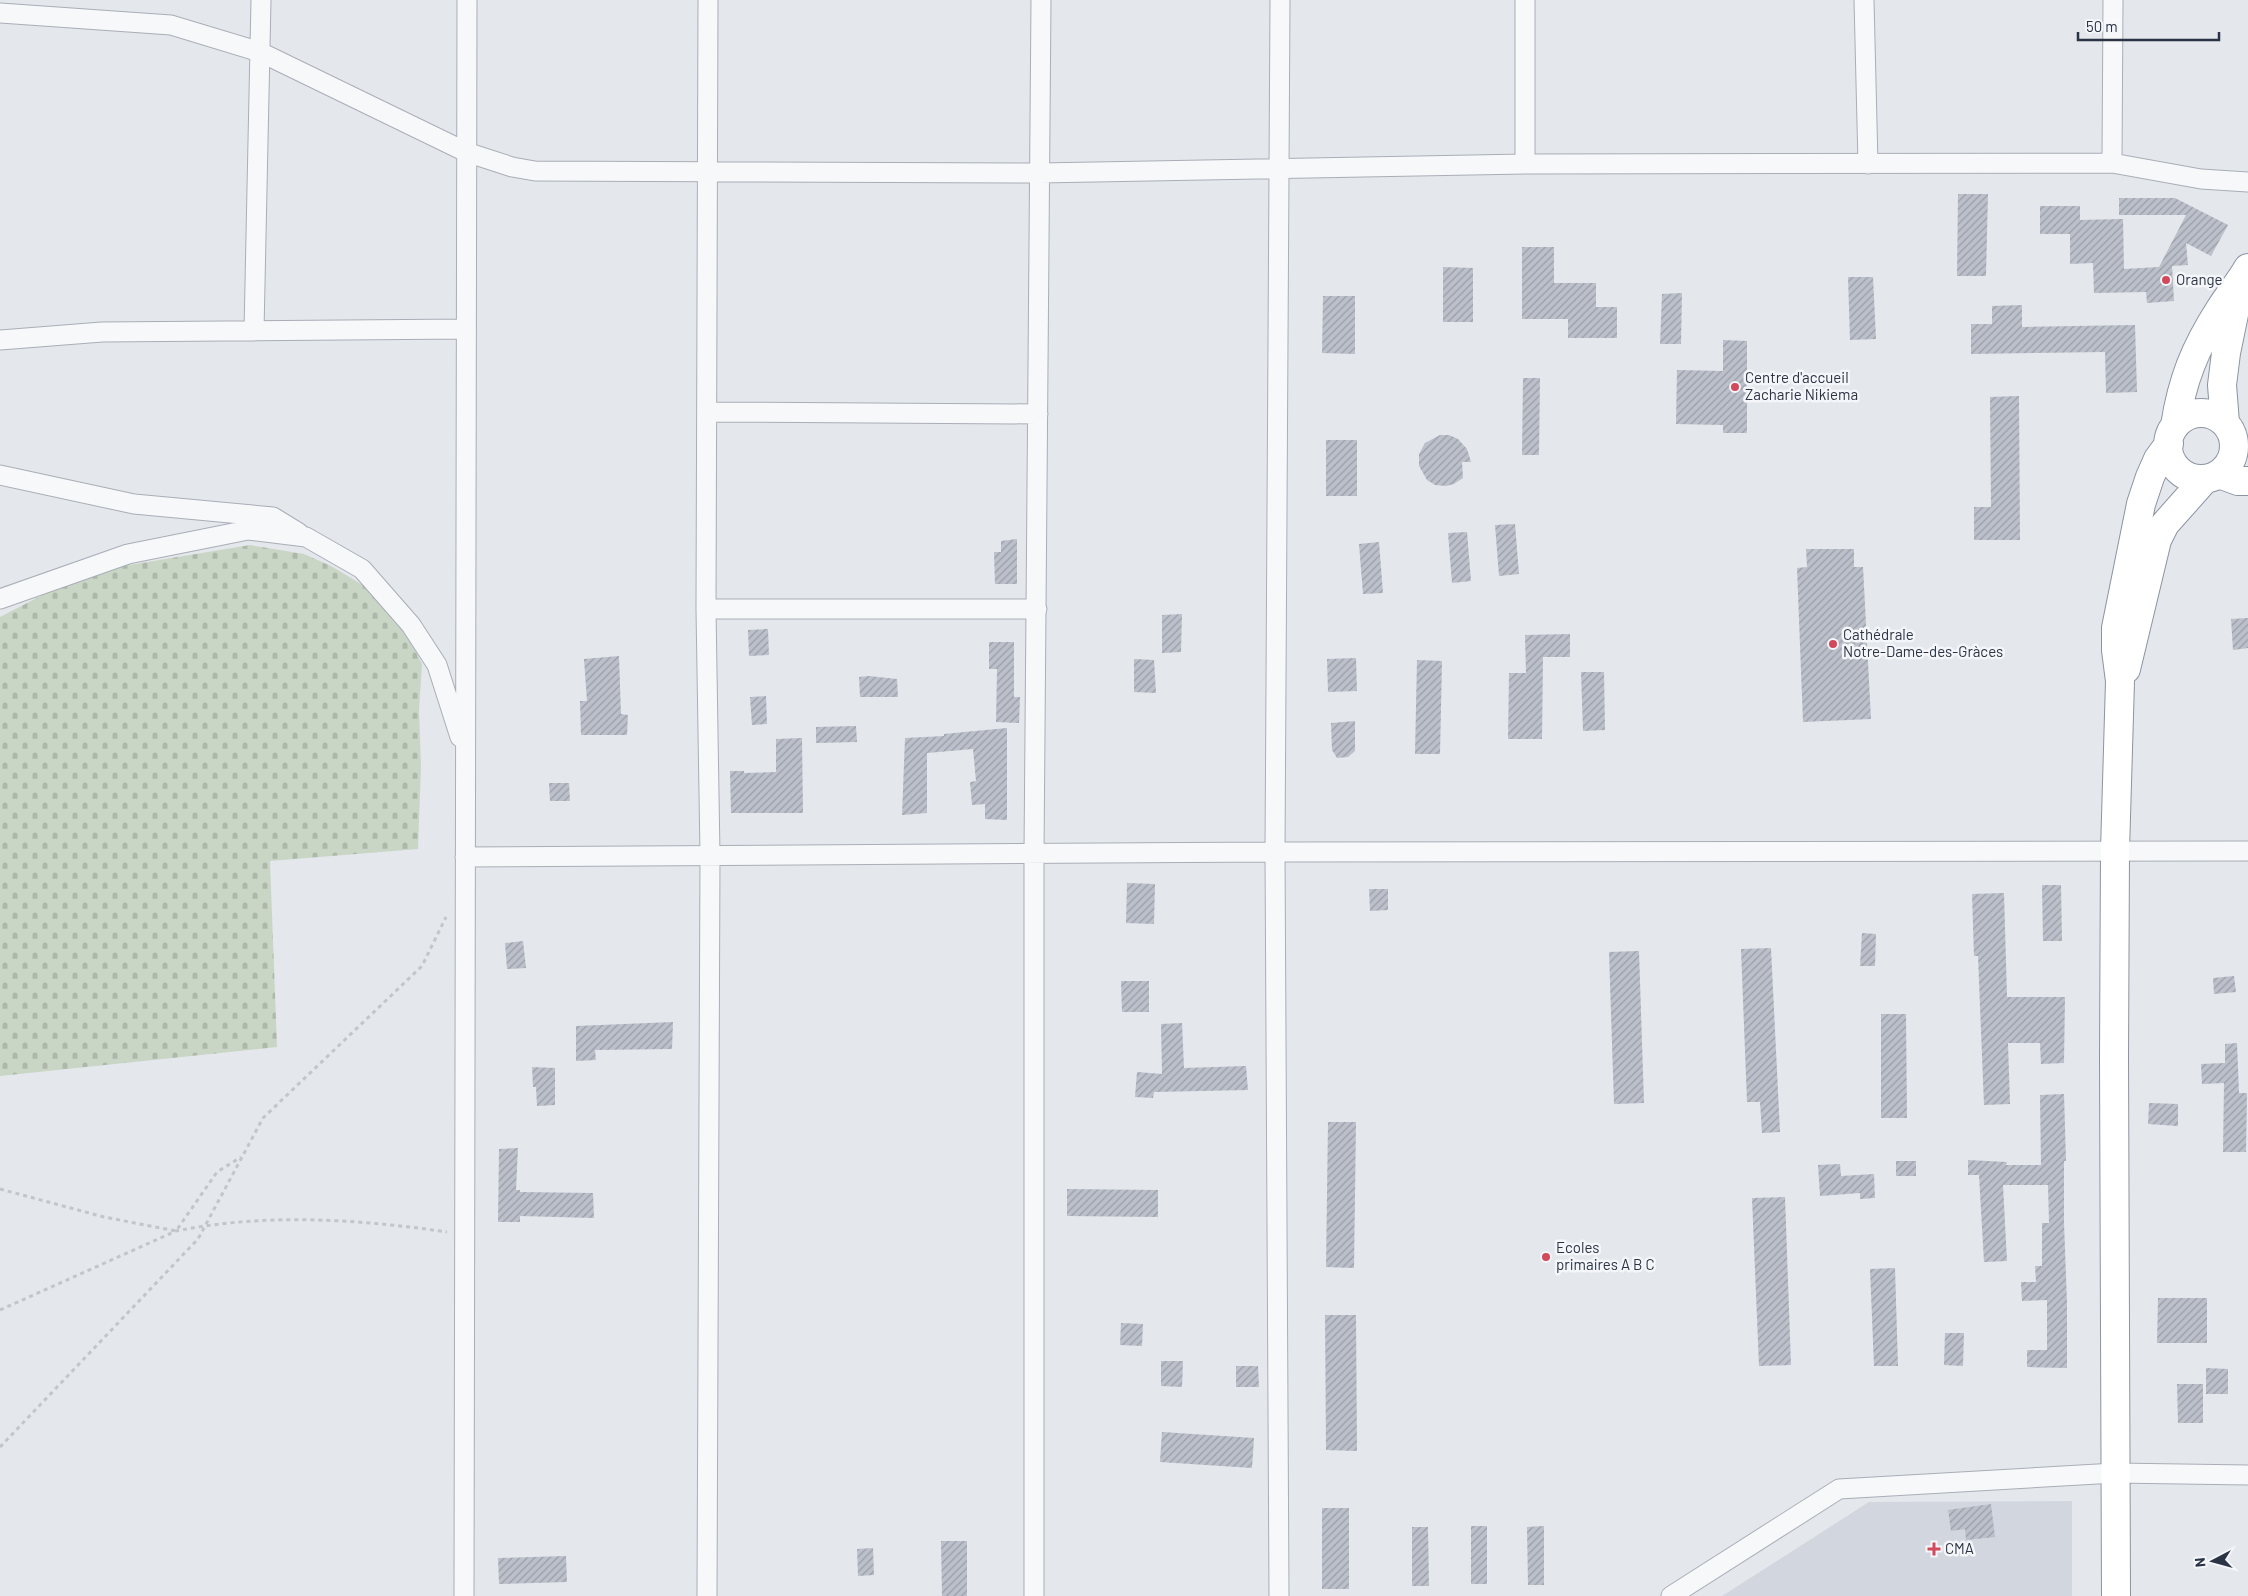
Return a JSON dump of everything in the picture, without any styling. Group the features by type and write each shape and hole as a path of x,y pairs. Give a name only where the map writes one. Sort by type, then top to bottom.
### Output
{"highway":[{"path":"2120,681 2129,661 2157,540 2165,524 2232,458 2235,434 2222,385 2226,353 2245,273"},
{"path":"2245,273 2220,309 2196,350 2180,393 2170,456 2175,466 2193,478 2212,476 2248,481"},
{"path":"2116,1596 2115,851 2120,681 2116,650 2116,628 2133,538 2150,477 2172,435 2186,416 2199,413 2213,415 2235,434"}],"street":[{"path":"254,331 261,0"},
{"path":"464,1596 467,0"},
{"path":"707,1596 710,855 706,609 708,0"},
{"path":"1034,1596 1034,854 1041,0"},
{"path":"1279,1596 1275,852 1280,0"},
{"path":"1525,0 1525,164"},
{"path":"1864,0 1868,164"},
{"path":"2112,163 2113,0"},
{"path":"0,13 24,7 171,25 260,52 466,152 512,167 535,171 1040,173 1279,167 1525,164 2112,163 2202,179 2248,182"},
{"path":"0,340 102,332 466,330"},
{"path":"707,412 1038,414"},
{"path":"0,475 134,504 273,518 362,569 411,625 437,665 465,753"},
{"path":"0,599 128,554 248,530 306,537"},
{"path":"706,609 1037,609"},
{"path":"465,858 1275,852 2248,851"},
{"path":"1671,1596 1839,1489 2115,1473 2248,1475"}],"path":[{"path":"0,1447 198,1239 263,1118 422,966 449,910"},
{"path":"176,1231 217,1172 242,1157"},
{"path":"0,1189 104,1217 176,1231"},
{"path":"0,1310 176,1231 206,1225 281,1218 417,1227 464,1234"}],"shaded area":[{"name":"CMA","path":"2072,1501 2072,1596 1722,1596 1869,1502"}],"green space":[{"path":"250,545 304,554 331,566 366,587 397,616 422,664 419,710 421,766 418,849 270,861 277,1047 0,1076 0,617 87,572"}],"building":[{"path":"1958,194 1988,194 1986,276 1957,276"},
{"path":"2119,198 2175,198 2228,225 2211,256 2186,243 2188,265 2172,266 2174,301 2147,303 2146,292 2094,293 2093,263 2070,264 2070,234 2040,234 2040,206 2080,206 2080,220 2123,219 2124,269 2159,267 2186,215 2119,215"},
{"path":"1522,247 1554,247 1554,283 1596,283 1596,307 1617,307 1617,338 1568,338 1568,319 1522,319"},
{"path":"1443,267 1473,268 1473,322 1443,322"},
{"path":"1848,277 1873,277 1876,339 1850,340"},
{"path":"1682,293 1681,344 1660,344 1662,294"},
{"path":"1323,296 1355,296 1355,354 1322,353"},
{"path":"2022,305 2022,327 2135,325 2137,392 2106,393 2105,352 1971,354 1971,324 1992,324 1992,306"},
{"path":"1723,340 1747,341 1747,433 1723,433 1723,425 1676,424 1677,370 1723,371"},
{"path":"1523,378 1540,378 1539,455 1522,455"},
{"path":"2019,396 2020,540 1974,540 1974,507 1991,507 1990,397"},
{"path":"1440,435 1449,435 1458,439 1467,449 1471,462 1462,462 1463,478 1454,484 1446,486 1435,485 1427,480 1419,466 1419,454 1425,443"},
{"path":"1326,440 1357,440 1357,496 1326,496"},
{"path":"1515,524 1519,574 1499,576 1495,525"},
{"path":"1467,532 1471,581 1452,583 1448,533"},
{"path":"1017,539 1017,584 995,584 994,552 1001,552 1001,541"},
{"path":"1379,542 1383,593 1363,594 1359,544"},
{"name":"Cathédrale Notre-Dame-des-Gràces","path":"1806,549 1854,549 1854,567 1863,567 1871,719 1803,722 1797,568 1807,567"},
{"path":"1182,614 1181,652 1162,653 1162,615"},
{"path":"2248,618 2248,648 2233,650 2231,619"},
{"path":"768,629 769,655 749,656 748,630"},
{"path":"1570,634 1570,657 1543,657 1542,739 1508,739 1509,673 1526,673 1525,635"},
{"path":"989,642 1014,642 1014,697 1020,697 1019,723 996,722 997,669 989,669"},
{"path":"619,656 621,714 628,715 627,735 581,735 580,701 587,701 584,659"},
{"path":"1356,658 1357,691 1328,692 1327,659"},
{"path":"1134,659 1154,660 1156,693 1134,692"},
{"path":"1417,660 1442,661 1440,754 1415,754"},
{"path":"1581,672 1604,672 1605,730 1583,731"},
{"path":"869,676 897,679 898,697 860,697 859,677"},
{"path":"766,696 767,724 752,725 750,697"},
{"path":"1355,721 1355,751 1348,757 1337,758 1332,750 1331,723"},
{"path":"856,726 857,742 816,743 816,727"},
{"path":"1007,728 1007,820 985,819 985,804 972,805 970,782 976,781 973,749 927,753 927,813 902,815 905,738 944,736 944,734"},
{"path":"802,738 803,813 731,813 730,771 744,771 744,773 776,772 776,739"},
{"path":"549,783 569,783 570,801 550,801"},
{"path":"1127,883 1155,884 1154,924 1126,923"},
{"path":"2042,885 2061,885 2062,941 2043,941"},
{"path":"1369,889 1388,889 1388,910 1370,911"},
{"path":"2004,893 2007,997 2065,997 2064,1063 2041,1064 2040,1043 2008,1043 2010,1104 1984,1105 1978,956 1974,956 1972,894"},
{"path":"1862,933 1876,934 1875,966 1860,966"},
{"path":"523,941 526,968 507,969 505,943"},
{"path":"1771,948 1780,1132 1762,1133 1760,1102 1747,1102 1741,949"},
{"path":"1639,951 1644,1103 1614,1104 1609,952"},
{"path":"2234,976 2236,992 2214,994 2213,978"},
{"path":"1121,981 1149,981 1149,1012 1122,1012"},
{"path":"1881,1014 1906,1014 1907,1118 1881,1118"},
{"path":"673,1022 672,1049 595,1050 596,1060 576,1061 576,1026"},
{"path":"1182,1023 1184,1068 1246,1066 1248,1090 1154,1092 1153,1098 1135,1097 1137,1072 1162,1074 1161,1024"},
{"path":"2237,1043 2239,1093 2247,1093 2246,1152 2223,1152 2224,1083 2202,1084 2201,1064 2225,1063 2225,1044"},
{"path":"532,1067 555,1068 555,1105 537,1106 536,1087 533,1087"},
{"path":"2064,1094 2067,1368 2027,1367 2027,1350 2047,1350 2047,1300 2022,1301 2021,1282 2036,1282 2035,1266 2042,1266 2042,1223 2049,1223 2048,1185 2003,1185 2007,1261 1984,1262 1979,1175 1968,1175 1968,1160 2007,1162 2006,1165 2041,1165 2040,1095"},
{"path":"2149,1103 2178,1104 2178,1126 2148,1124"},
{"path":"1328,1122 1356,1122 1354,1268 1326,1267"},
{"path":"518,1148 516,1190 520,1190 520,1192 593,1193 594,1218 520,1216 520,1222 498,1222 499,1149"},
{"path":"1896,1161 1916,1161 1916,1176 1896,1176"},
{"path":"1840,1164 1841,1176 1874,1174 1875,1198 1860,1199 1860,1193 1820,1196 1818,1165"},
{"path":"1067,1189 1158,1190 1158,1217 1067,1216"},
{"path":"1785,1197 1791,1365 1759,1366 1752,1198"},
{"path":"1895,1268 1898,1366 1874,1366 1870,1269"},
{"path":"2158,1298 2207,1298 2207,1343 2157,1343"},
{"path":"1325,1315 1356,1315 1357,1451 1326,1450"},
{"path":"1121,1323 1143,1324 1142,1346 1120,1345"},
{"path":"1945,1333 1964,1333 1963,1366 1944,1365"},
{"path":"1161,1361 1183,1361 1182,1387 1161,1386"},
{"path":"1236,1366 1258,1366 1259,1387 1236,1387"},
{"path":"2206,1368 2228,1369 2228,1394 2206,1394"},
{"path":"2177,1384 2203,1384 2203,1423 2178,1423"},
{"path":"1162,1432 1254,1438 1252,1468 1160,1462"},
{"path":"1991,1504 1995,1537 1966,1540 1965,1529 1951,1531 1948,1510"},
{"path":"1322,1508 1349,1508 1349,1589 1322,1589"},
{"path":"1471,1526 1487,1526 1487,1584 1471,1584"},
{"path":"1544,1526 1544,1585 1528,1585 1527,1527"},
{"path":"1412,1527 1428,1527 1429,1586 1412,1586"},
{"path":"941,1541 967,1541 967,1596 942,1596"},
{"path":"873,1548 874,1575 858,1576 857,1549"},
{"path":"566,1556 567,1582 499,1584 498,1558"}],"place":[{"name":"Orange","path":"2166,280"},
{"name":"Centre d'accueil Zacharie Nikiema","path":"1735,387"},
{"name":"Cathédrale Notre-Dame-des-Gràces","path":"1833,644"},
{"name":"Ecoles primaires A B C","path":"1546,1257"},
{"name":"CMA","path":"1934,1549"}]}
